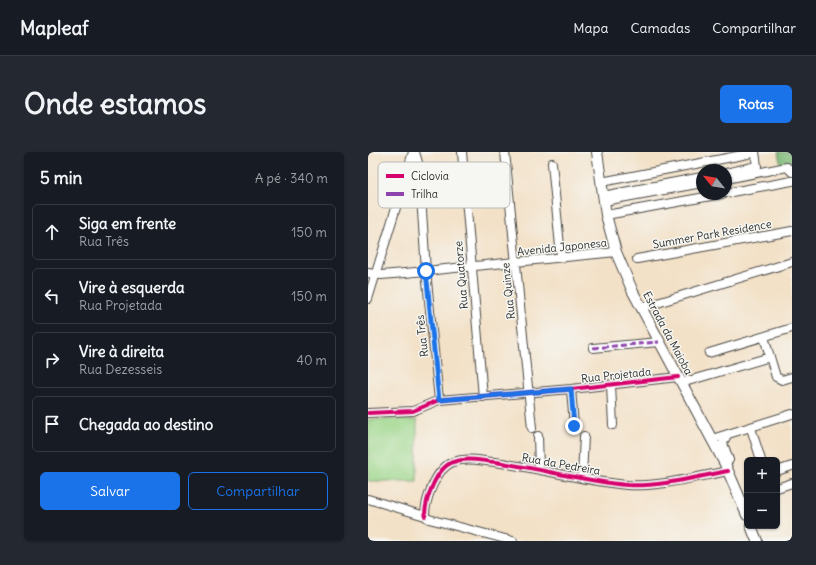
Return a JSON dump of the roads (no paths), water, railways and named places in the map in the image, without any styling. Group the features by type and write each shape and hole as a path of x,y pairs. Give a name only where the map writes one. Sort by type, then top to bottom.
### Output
{"main road":[{"name":"Estrada da Maioba","path":"597,152 606,215 616,252 641,308 744,497"},
{"path":"752,529 757,541"}],"street":[{"name":"Rua Três","path":"414,152 417,162"},
{"path":"411,162 414,152"},
{"name":"Rua Quatorze","path":"462,152 463,162"},
{"name":"Rua Quinze","path":"505,152 506,162"},
{"path":"601,182 751,153 757,166 732,172"},
{"path":"552,163 561,258"},
{"path":"732,178 786,167 792,172"},
{"path":"603,199 617,194 696,178"},
{"path":"732,192 792,181"},
{"path":"603,199 696,184"},
{"name":"Rua Quinze","path":"510,198 530,392 532,428"},
{"path":"606,215 696,199"},
{"path":"368,300 372,274 395,208"},
{"name":"Rua Três","path":"421,208 439,400"},
{"name":"Rua Quatorze","path":"466,208 482,397"},
{"name":"Summer Park Residence","path":"637,260 792,231"},
{"name":"Avenida Japonesa","path":"372,274 426,271 616,252"},
{"path":"641,308 792,262"},
{"path":"709,352 792,328"},
{"path":"764,337 776,377 782,380 792,377"},
{"path":"593,348 659,342"},
{"name":"Rua Projetada","path":"368,413 413,411 439,400 679,380 770,357"},
{"path":"611,385 613,426"},
{"path":"571,389 574,426"},
{"path":"712,439 792,414"},
{"path":"751,428 760,457"},
{"path":"727,435 723,443 729,460 727,467"},
{"path":"538,436 539,469"},
{"path":"582,477 584,436"},
{"name":"Rua da Pedreira","path":"425,516 433,485 439,474 451,463 470,459 638,485 663,483 727,467"},
{"path":"780,470 792,466"},
{"path":"780,487 792,483"},
{"path":"368,499 425,516 429,519 513,541"}]}
